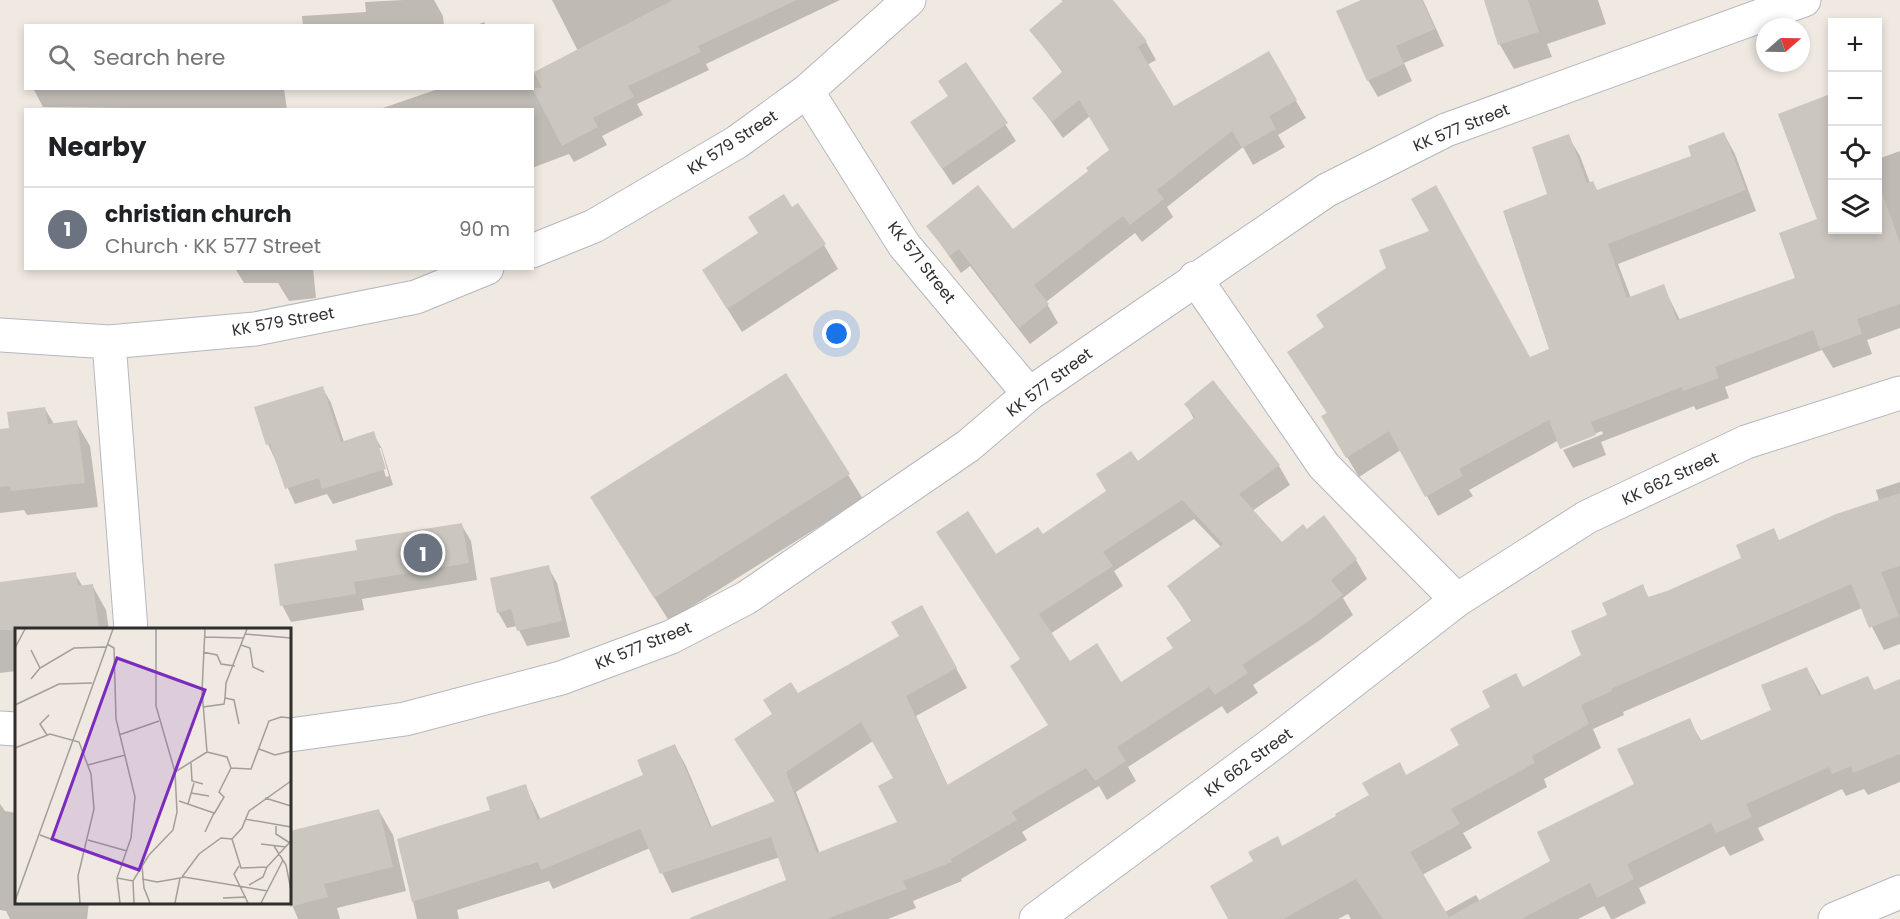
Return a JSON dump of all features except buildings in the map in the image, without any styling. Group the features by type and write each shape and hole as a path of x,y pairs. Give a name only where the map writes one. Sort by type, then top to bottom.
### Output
{"street":[{"name":"KK 579 Street","path":"534,250 594,226 737,142 807,91 909,0"},
{"name":"KK 577 Street","path":"291,735 405,719 561,678 671,637 746,598 968,446 1029,394 1195,278 1327,190 1446,129 1804,0"},
{"name":"KK 571 Street","path":"807,91 904,244 1029,394"},
{"name":"KK 579 Street","path":"0,335 109,342 255,329 416,297 482,270"},
{"path":"1195,278 1324,466 1457,600"},
{"path":"109,342 131,628"},
{"name":"KK 662 Street","path":"1036,919 1276,741 1457,600 1587,517 1746,442 1900,393"},
{"path":"0,728 15,729"},
{"path":"1835,919 1900,892"}],"place":[{"name":"christian church","path":"423,553"}]}
